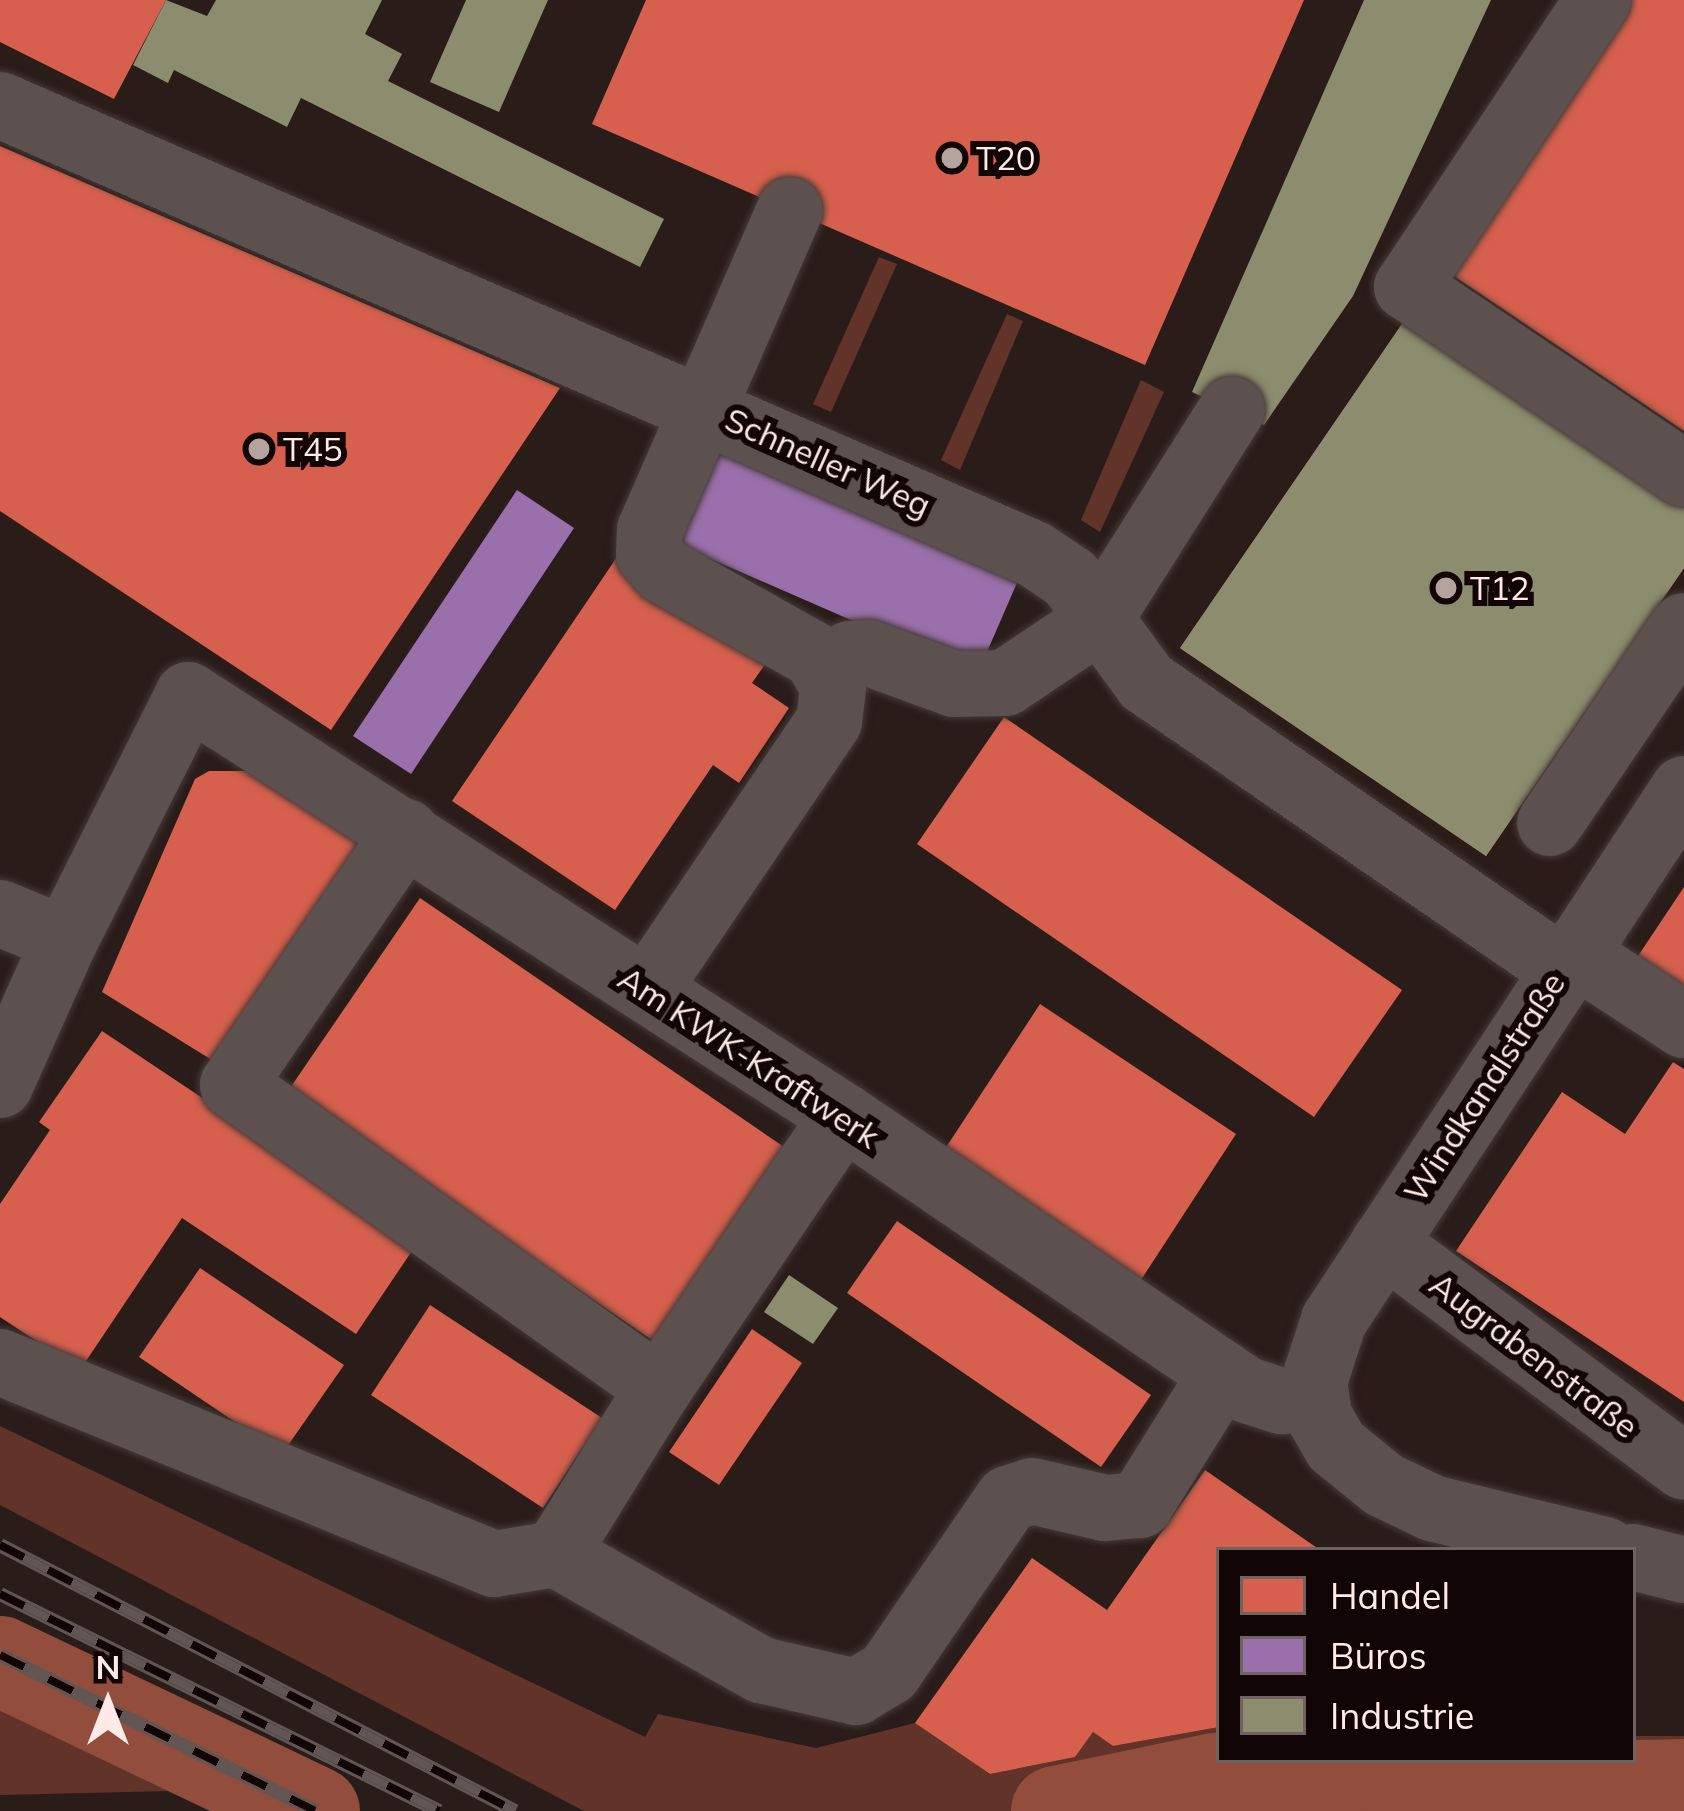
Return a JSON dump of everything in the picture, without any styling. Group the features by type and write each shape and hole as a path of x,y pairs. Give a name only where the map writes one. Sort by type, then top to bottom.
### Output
{"lane":[{"path":"1598,0 1407,287 1684,475"},
{"name":"Schneller Weg","path":"0,105 706,407 1034,554 1070,578 1146,682 1566,960 1684,1025"},
{"path":"790,210 650,530 649,554 664,571 827,670"},
{"path":"827,670 868,653 954,684 1005,683 1099,620 1232,410"},
{"path":"1550,823 1684,626"},
{"path":"647,990 830,721 827,670"},
{"name":"Am KWK-Kraftwerk","path":"65,940 188,695 843,1116 1222,1374 1282,1401 1314,1399"},
{"name":"Windkanalstraße","path":"1314,1399 1334,1320 1566,960 1684,789"},
{"path":"406,832 233,1085 659,1388"},
{"path":"0,914 65,940 0,1085"},
{"path":"556,1553 659,1388 843,1116"},
{"name":"Augrabenstraße","path":"1384,1244 1684,1467"},
{"path":"0,1362 494,1564 556,1553 760,1670 856,1692 889,1672 1008,1499 1032,1491 1106,1508 1140,1505 1222,1374"},
{"path":"1314,1399 1336,1446 1384,1485 1432,1508 1593,1547"},
{"path":"1636,1558 1684,1570"}],"shaded area":[{"path":"879,257 897,264 831,412 813,404"},
{"path":"1007,314 1023,321 960,470 941,460"},
{"path":"1141,380 1164,392 1100,532 1081,520"},
{"path":"0,1426 645,1737 658,1714 816,1748 915,1723 990,1774 1075,1757 1093,1732 1113,1746 1216,1728 1216,1763 1636,1763 1636,1736 1684,1736 1684,1811 584,1811 0,1505"},
{"path":"0,1674 295,1811 212,1790 0,1795"}],"building: Handel":[{"path":"0,0 166,0 114,99 0,42"},
{"name":"T20","path":"646,0 1304,0 1145,365 592,124"},
{"path":"1624,0 1684,0 1684,431 1442,268"},
{"name":"T45","path":"0,146 560,388 331,730 0,511"},
{"name":"T12","path":"1415,305 1684,489 1684,568 1486,856 1180,648","holes":["1431,511 1551,590 1495,674 1375,596"]},
{"path":"619,554 771,656 752,683 789,708 739,783 713,765 615,910 452,801"},
{"path":"1004,717 1402,990 1314,1117 917,844"},
{"path":"209,771 254,771 381,840 220,1065 102,992 195,779"},
{"path":"1684,887 1684,986 1638,956"},
{"path":"420,898 784,1147 652,1340 288,1091"},
{"path":"1040,1004 1236,1134 1139,1283 943,1152"},
{"path":"102,1031 418,1242 356,1334 182,1218 80,1370 0,1317 0,1204 50,1130 39,1122"},
{"path":"1673,1062 1684,1069 1684,1402 1456,1251 1562,1092 1625,1134"},
{"path":"897,1221 1151,1395 1101,1467 847,1293"},
{"path":"200,1268 344,1365 282,1454 139,1357"},
{"path":"430,1305 602,1418 543,1508 371,1395"},
{"path":"752,1329 802,1363 719,1485 669,1452"},
{"path":"1205,1470 1316,1547 1216,1547 1216,1728 1113,1746 1093,1732 1075,1757 990,1774 915,1723 1032,1558 1107,1610"}],"building: Büros":[{"path":"708,440 1020,576 977,675 665,539"},
{"path":"517,490 574,528 411,774 353,736"}],"building: Industrie":[{"path":"166,0 207,16 216,0 382,0 365,34 402,54 388,81 664,219 640,267 301,98 287,127 174,70 168,83 133,65"},
{"path":"466,0 548,0 499,112 430,82"},
{"path":"1364,0 1491,0 1353,296 1264,425 1192,392"},
{"name":"T12","path":"1415,305 1684,489 1684,568 1486,856 1180,648"},
{"path":"789,1275 838,1308 813,1344 764,1312"}],"waterway":[{"path":"0,1661 315,1811"},
{"path":"1056,1811 1215,1778 1315,1780 1402,1795 1684,1788"},
{"path":"1056,1811 1215,1778 1402,1790 1684,1784"}],"railway":[{"path":"0,1545 515,1811"},
{"path":"0,1594 439,1811"},
{"path":"0,1655 315,1811"}],"place":[{"name":"T20","path":"952,158"},
{"name":"T45","path":"259,449"},
{"name":"T12","path":"1446,588"}]}
